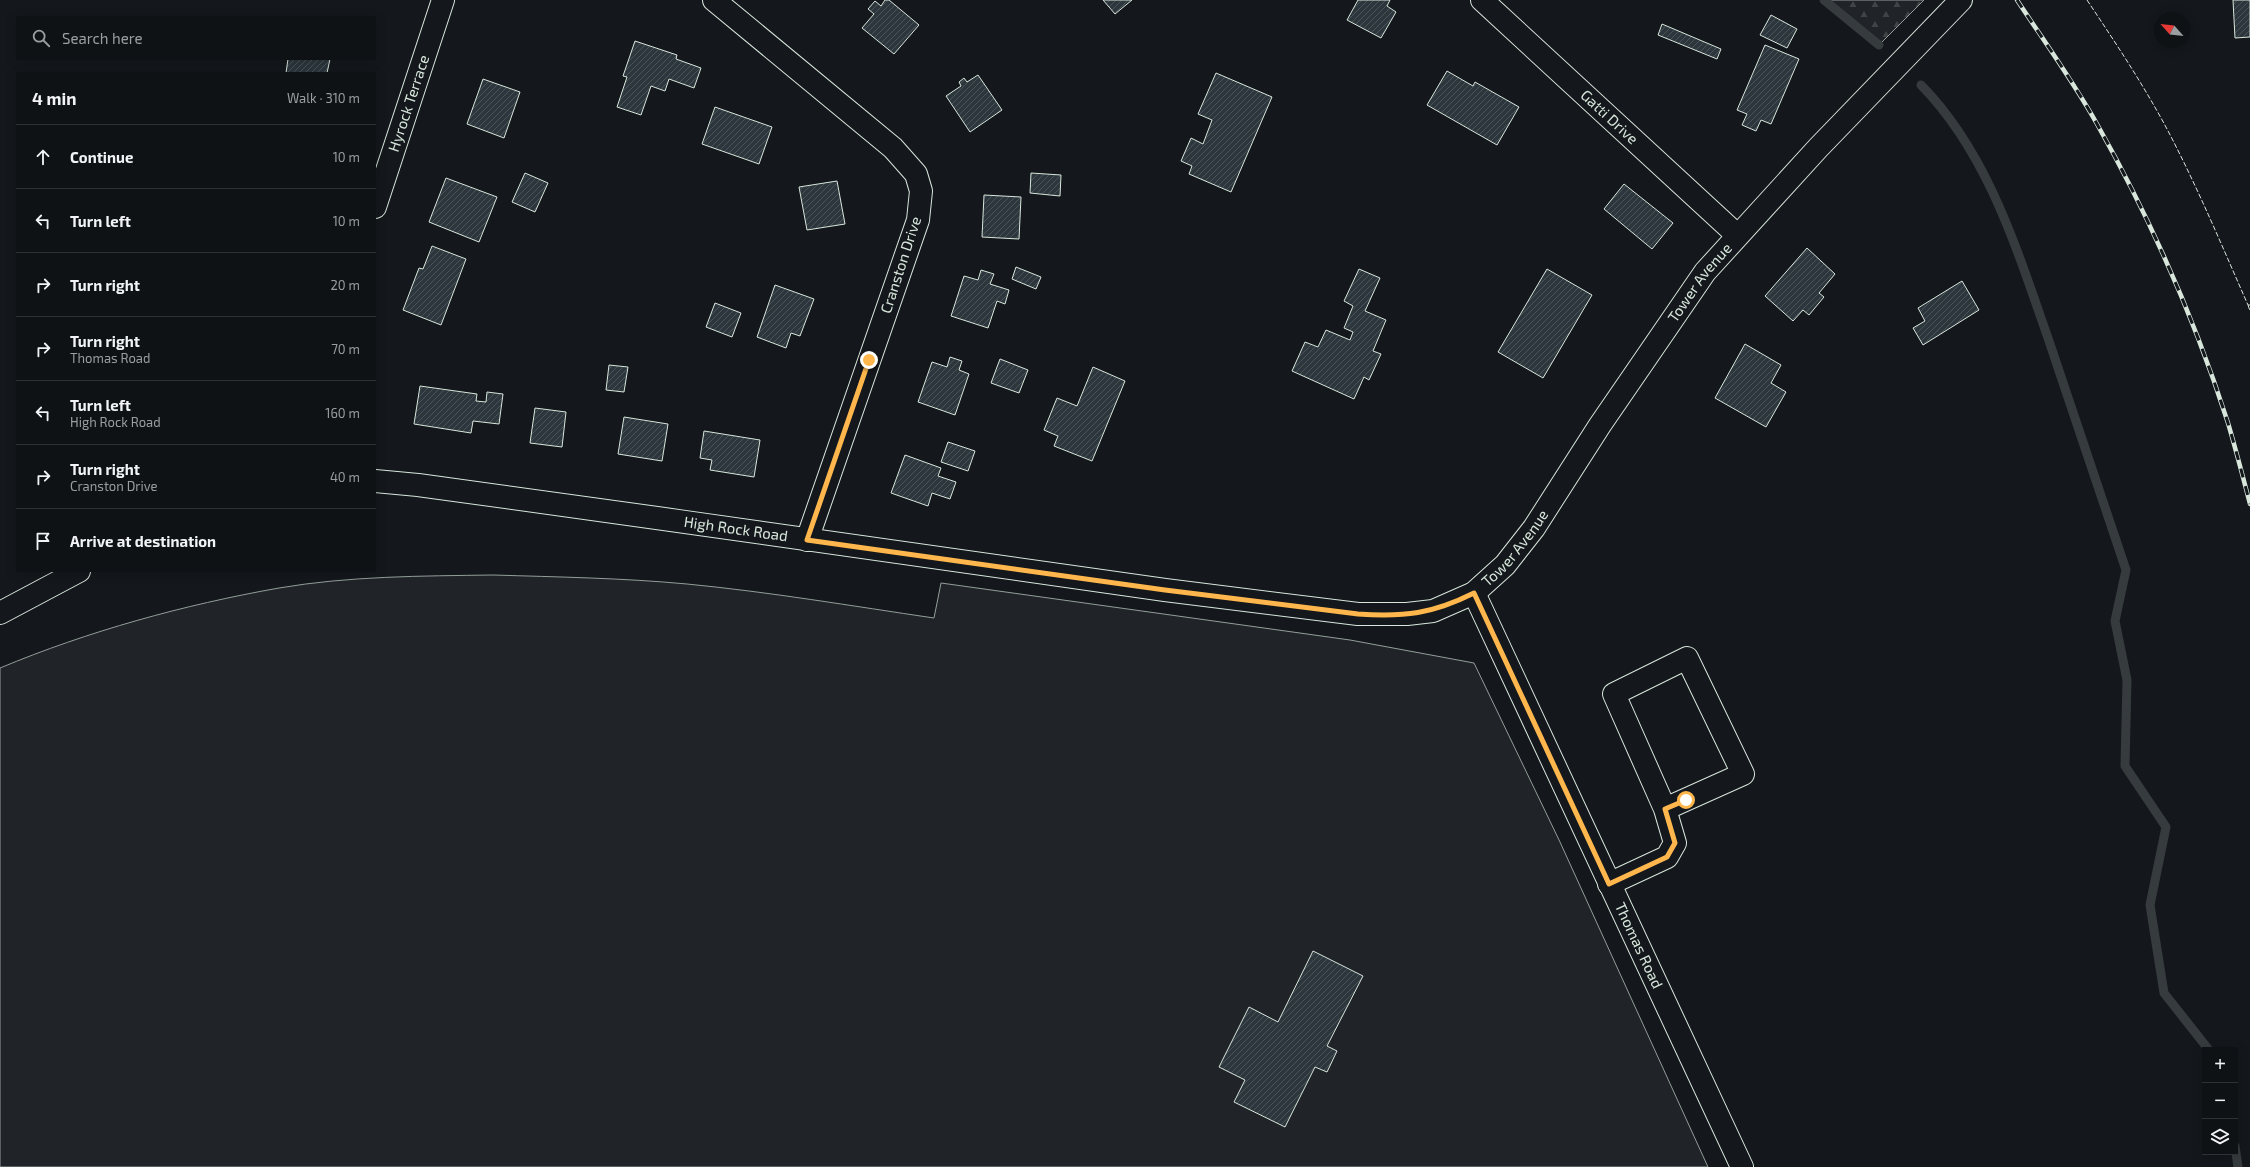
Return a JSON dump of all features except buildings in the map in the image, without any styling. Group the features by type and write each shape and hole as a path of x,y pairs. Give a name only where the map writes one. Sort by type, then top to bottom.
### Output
{"main road":[{"name":"Hyrock Terrace","path":"376,204 442,0"},
{"name":"Cranston Drive","path":"714,0 894,148 916,174 921,191 918,220 807,540"},
{"name":"Gatti Drive","path":"1482,0 1737,236"},
{"name":"Tower Avenue","path":"1474,593 1495,577 1523,543 1698,282 1737,236 1961,0"},
{"name":"High Rock Road","path":"376,481 432,487 1149,588 1358,614 1384,615 1422,613 1444,607 1474,593"},
{"path":"0,613 77,572"},
{"name":"Thomas Road","path":"1474,593 1742,1167"},
{"path":"1609,884 1667,857 1672,851 1675,843 1665,809 1614,694 1687,658 1743,774 1665,809"}],"green space":[{"path":"1829,0 1924,0 1879,45"},
{"path":"493,575 615,579 718,587 934,618 941,583 1350,640 1474,663 1560,842 1708,1167 0,1167 0,668 68,642 137,620 207,602 279,588 359,579 413,576"}],"waterway":[{"path":"1824,0 1879,45"},
{"path":"1921,85 1944,112 1965,141 1998,204 2012,237 2048,338 2126,570 2115,621 2127,680 2125,766 2166,827 2150,905 2164,993 2207,1047"},
{"path":"2236,1155 2238,1167"}],"railway":[{"path":"2017,0 2088,108 2153,233 2186,308 2215,384 2237,453 2250,504"}],"fence":[{"path":"2087,0 2139,79 2158,112 2199,194 2248,305 2250,305"},
{"path":"2248,305 2250,311"}],"route":[{"path":"869,360 807,540 1165,590 1358,614 1384,615 1422,613 1444,607 1474,593 1609,884 1667,857 1672,851 1675,843 1665,809 1686,800"}]}
